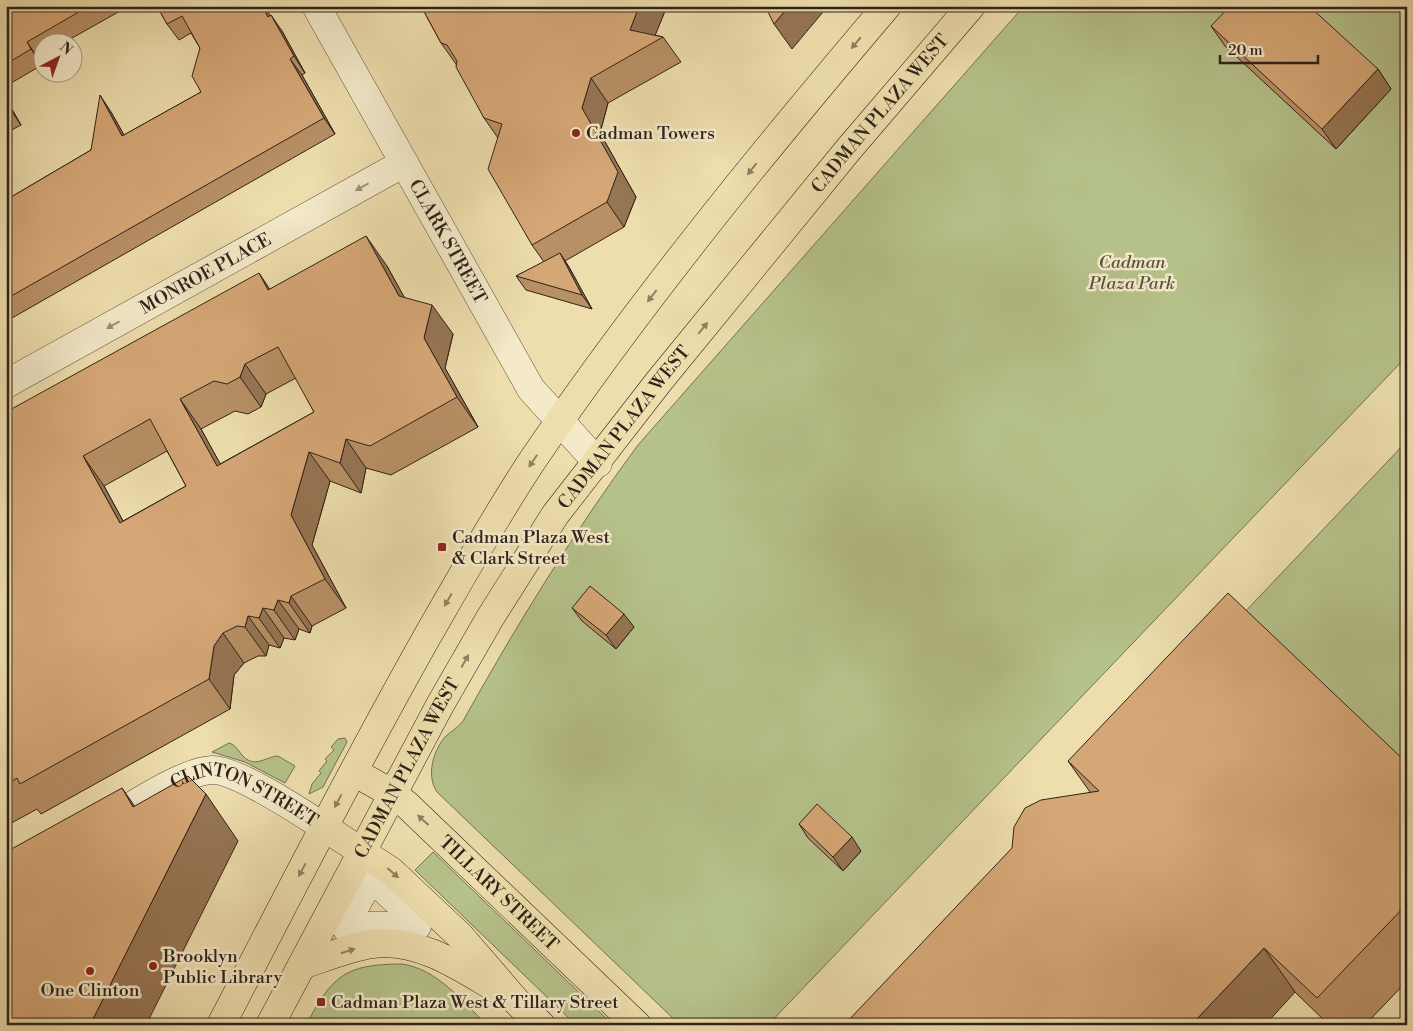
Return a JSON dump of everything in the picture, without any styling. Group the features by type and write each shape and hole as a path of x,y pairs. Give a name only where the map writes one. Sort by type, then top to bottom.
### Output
{"main road":[{"path":"221,1025 324,826 469,563 532,462 588,378 622,334 802,107 887,6"},
{"name":"CADMAN PLAZA WEST","path":"270,1025 467,657 526,559 569,495 598,463 654,388 842,158 971,6"},
{"name":"TILLARY STREET","path":"354,772 392,794 438,834 637,1025"},
{"path":"324,826 392,871 460,936 516,1001 541,1025"},
{"path":"302,965 372,944 399,945 441,956 516,1001"}],"street":[{"name":"CLARK STREET","path":"316,6 530,389 598,463"},
{"name":"MONROE PLACE","path":"6,384 404,163"},
{"name":"CLINTON STREET","path":"83,835 187,776 214,770 243,780 324,826"}],"green space":[{"name":"Cadman Plaza Park","path":"1024,6 1407,6 1407,356 768,1025 680,1025 437,792 432,779 434,756 445,737 463,721 546,580 638,445"},
{"path":"1407,441 1407,778 1241,616"},
{"path":"345,738 347,742 323,787 309,794 312,784 321,773 319,771 327,761 325,759 334,750 331,747 338,739"},
{"path":"229,743 249,761 257,762 278,756 295,766 285,783 245,762 212,752"},
{"path":"433,852 613,1025 576,1025 415,870"},
{"path":"402,964 427,972 438,979 487,1025 306,1025 324,995 342,976 353,970 367,967"}],"building":[{"path":"6,6 89,6 44,32 32,32 32,39 27,42 31,49 6,64"},
{"path":"157,6 262,6 268,17 271,15 294,56 290,59 324,118 6,299 6,200 91,150 100,95 122,136 201,92 192,76 200,48 182,16 167,24"},
{"name":"Cadman Towers","path":"421,6 639,6 630,30 663,37 591,78 582,108 618,172 607,202 532,245 488,169 502,124 484,118 456,67 457,61 447,45 441,43"},
{"path":"765,6 789,6 774,24"},
{"path":"1230,6 1309,6 1378,69 1322,129 1211,26"},
{"path":"6,103 10,109 6,111"},
{"path":"366,236 399,296 432,305 424,338 457,397 370,446 346,439 340,463 309,452 291,515 325,579 291,596 289,603 278,600 274,610 263,608 259,618 248,616 245,627 237,626 223,633 214,646 209,679 20,784 17,778 6,785 6,412 259,273 268,290","holes":["278,347 314,412 217,466 180,399 214,381 227,384 240,377 245,364","150,419 186,486 120,523 83,456"]},
{"path":"560,253 582,295 516,276"},
{"path":"590,586 624,614 606,635 572,608"},
{"path":"1228,593 1407,763 1407,904 1317,998 1264,948 1193,1023 1194,1025 844,1025 1012,848 1014,827 1025,808 1041,800 1099,791 1068,761"},
{"name":"One Clinton","path":"188,776 206,794 90,1025 6,1025 6,852 122,788 133,807"},
{"path":"817,804 852,837 833,857 799,824"}],"place":[{"name":"Cadman Towers","path":"576,133"},
{"name":"Cadman Plaza West & Clark Street","path":"442,547"},
{"name":"Brooklyn Public Library","path":"153,966"},
{"name":"One Clinton","path":"90,971"},
{"name":"Cadman Plaza West & Tillary Street","path":"321,1002"}]}
